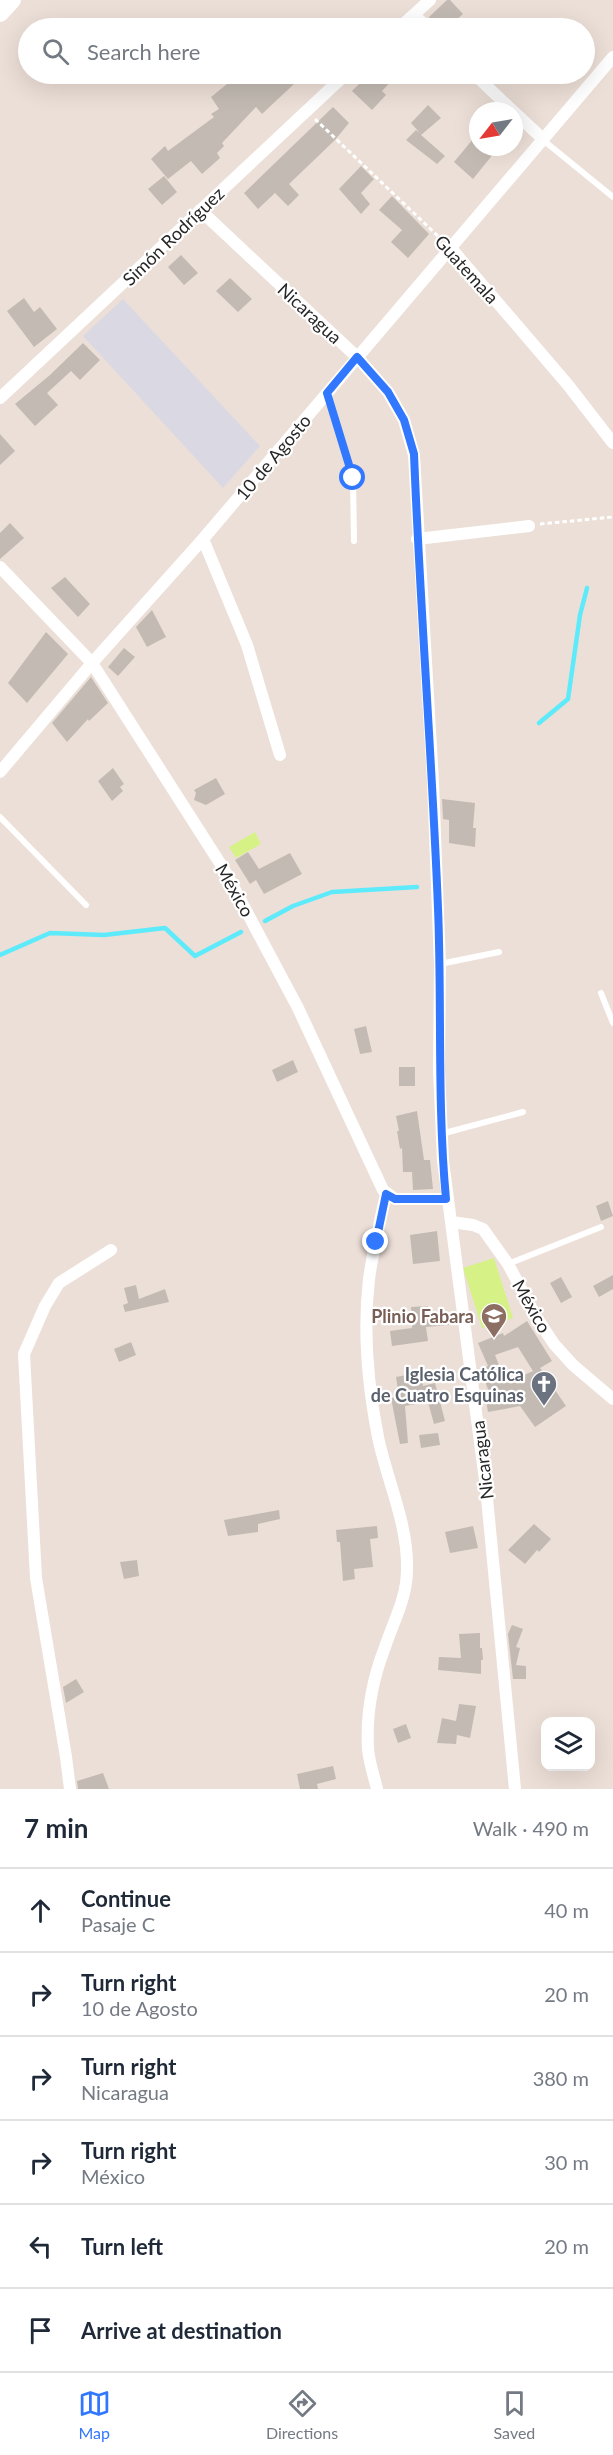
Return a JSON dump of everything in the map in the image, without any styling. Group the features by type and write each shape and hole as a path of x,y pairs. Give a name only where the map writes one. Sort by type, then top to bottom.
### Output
{"street":[{"path":"0,13 12,0"},
{"path":"412,18 430,0"},
{"name":"10 de Agosto","path":"595,78 613,57"},
{"name":"Simón Rodríguez","path":"0,398 335,84"},
{"path":"485,84 504,102"},
{"name":"10 de Agosto","path":"0,772 92,663 203,538 450,247 475,221 590,84"},
{"path":"523,120 543,139"},
{"name":"Nicaragua","path":"200,210 357,357 388,392 404,420 414,454 417,539 433,782 440,964 441,1134 446,1199 486,1488 514,1789"},
{"name":"Guatemala","path":"450,247 568,385 613,443"},
{"path":"417,539 529,526"},
{"path":"203,538 248,645 280,755"},
{"name":"México","path":"0,567 92,663 225,871 264,940 386,1194"},
{"path":"377,1789 368,1750 371,1699 385,1645 405,1594 407,1572 405,1534 378,1438 369,1378 367,1310 369,1279 386,1194 395,1199 446,1199"},
{"name":"México","path":"451,1222 483,1229 508,1264 535,1315 554,1344 573,1365 613,1399"},
{"path":"70,1789 36,1578 24,1354 45,1306 59,1283 111,1250"}],"lane":[{"path":"543,139 613,197"},
{"path":"327,393 353,478 354,541"},
{"path":"0,817 86,905"},
{"path":"440,964 499,952"},
{"path":"601,993 613,1023"},
{"path":"441,1134 523,1112"},
{"path":"508,1264 602,1227"}],"path":[{"name":"Guatemala","path":"305,110 450,247"},
{"path":"550,522 613,517"}],"shaded area":[{"path":"123,299 260,446 223,488 83,336"}],"green space":[{"path":"255,832 261,844 236,858 229,847"},
{"path":"494,1258 513,1318 482,1328 463,1268"}],"building":[{"path":"447,0 450,0 463,14 458,18 429,17"},
{"path":"227,84 294,84 262,114 256,107 222,143 224,146 217,153 220,158 202,174 191,161 168,179 151,159 165,146 168,151 214,117 211,114 219,109 211,97"},
{"path":"359,84 389,84 382,91 386,95 372,110 352,91"},
{"path":"428,105 441,118 421,135 445,156 437,164 406,140 416,130 420,133 411,123"},
{"path":"333,107 349,123 334,141 289,184 299,195 288,206 275,193 258,209 244,193"},
{"path":"469,144 469,156 492,156 473,179 454,162"},
{"path":"361,166 374,179 361,193 370,204 361,214 339,189"},
{"path":"164,176 177,192 162,205 148,189"},
{"path":"392,196 429,234 408,258 391,242 402,230 379,210"},
{"path":"181,255 198,273 184,285 168,267"},
{"path":"230,278 252,299 238,312 216,291"},
{"path":"24,298 34,312 40,307 57,329 34,347 7,311"},
{"path":"83,343 100,360 80,380 71,371 47,393 58,405 35,426 15,404"},
{"path":"0,434 15,451 0,465"},
{"path":"10,523 24,538 0,559 0,533"},
{"path":"65,577 90,604 78,617 51,588"},
{"path":"152,610 166,637 147,647 136,627"},
{"path":"46,632 68,654 27,703 8,683"},
{"path":"124,648 135,657 118,676 108,667"},
{"path":"91,677 108,703 89,721 88,719 67,742 52,723"},
{"path":"113,768 124,784 120,787 123,791 112,801 98,781"},
{"path":"216,778 225,794 206,805 194,800 196,793 194,790"},
{"path":"442,799 475,803 473,828 476,828 475,847 449,843 449,820 443,819"},
{"path":"248,852 259,869 290,853 302,874 264,894 256,880 250,884 235,860"},
{"path":"366,1026 372,1052 360,1054 354,1029"},
{"path":"293,1060 298,1072 277,1082 272,1070"},
{"path":"399,1067 415,1067 415,1086 399,1086"},
{"path":"417,1111 424,1160 430,1160 433,1189 413,1190 412,1172 403,1172 402,1148 400,1149 396,1116"},
{"path":"608,1201 613,1216 601,1221 596,1206"},
{"path":"437,1231 440,1261 413,1264 410,1235"},
{"path":"613,1275 613,1289 599,1297 593,1286"},
{"path":"561,1277 572,1297 561,1303 550,1283"},
{"path":"136,1285 139,1299 165,1289 169,1302 125,1312 123,1305 128,1303 124,1288"},
{"path":"428,1306 428,1315 448,1313 449,1325 426,1327 428,1341 392,1346 390,1331 412,1328 411,1307"},
{"path":"527,1321 552,1361 540,1368 566,1406 535,1427 520,1406 488,1412 485,1395 490,1394 480,1369 488,1366 478,1343 503,1333 504,1336","holes":["518,1347 533,1371 506,1383 495,1355"]},
{"path":"131,1342 136,1355 119,1362 114,1349"},
{"path":"422,1372 423,1386 435,1383 445,1421 434,1424 428,1402 405,1406 408,1443 400,1444 391,1398 399,1397 396,1377"},
{"path":"438,1433 440,1445 421,1448 419,1435"},
{"path":"279,1510 280,1519 258,1524 258,1532 228,1536 224,1520"},
{"path":"534,1524 551,1539 525,1564 508,1550"},
{"path":"377,1526 378,1538 370,1539 373,1567 354,1569 355,1579 343,1581 340,1542 337,1542 336,1530"},
{"path":"473,1526 478,1548 450,1553 445,1532"},
{"path":"137,1560 139,1576 124,1579 120,1562"},
{"path":"512,1625 523,1629 516,1647 520,1648 516,1665 526,1666 526,1679 513,1679 508,1634"},
{"path":"480,1633 483,1660 481,1660 481,1674 438,1670 439,1657 461,1658 459,1634"},
{"path":"76,1679 84,1692 66,1703 63,1687"},
{"path":"459,1704 476,1706 470,1738 457,1735 456,1744 437,1743 442,1718 456,1721"},
{"path":"406,1724 411,1738 398,1743 393,1729"},
{"path":"333,1766 336,1779 317,1784 318,1789 300,1789 297,1774"},
{"path":"103,1773 109,1789 78,1789 77,1781"}],"waterway":[{"path":"539,723 568,699 580,615 587,588"},
{"path":"265,921 293,906 332,892 417,887"},
{"path":"0,955 50,933 104,935 165,928 195,956 241,932"}],"place":[{"name":"Plinio Fabara","path":"494,1339"},
{"name":"Iglesia Católica de Cuatro Esquinas","path":"544,1407"}],"route":[{"path":"353,478 327,393 357,357 388,392 404,420 414,454 417,539 433,782 440,964 439,1070 446,1199 395,1199 386,1194 376,1242"}]}
